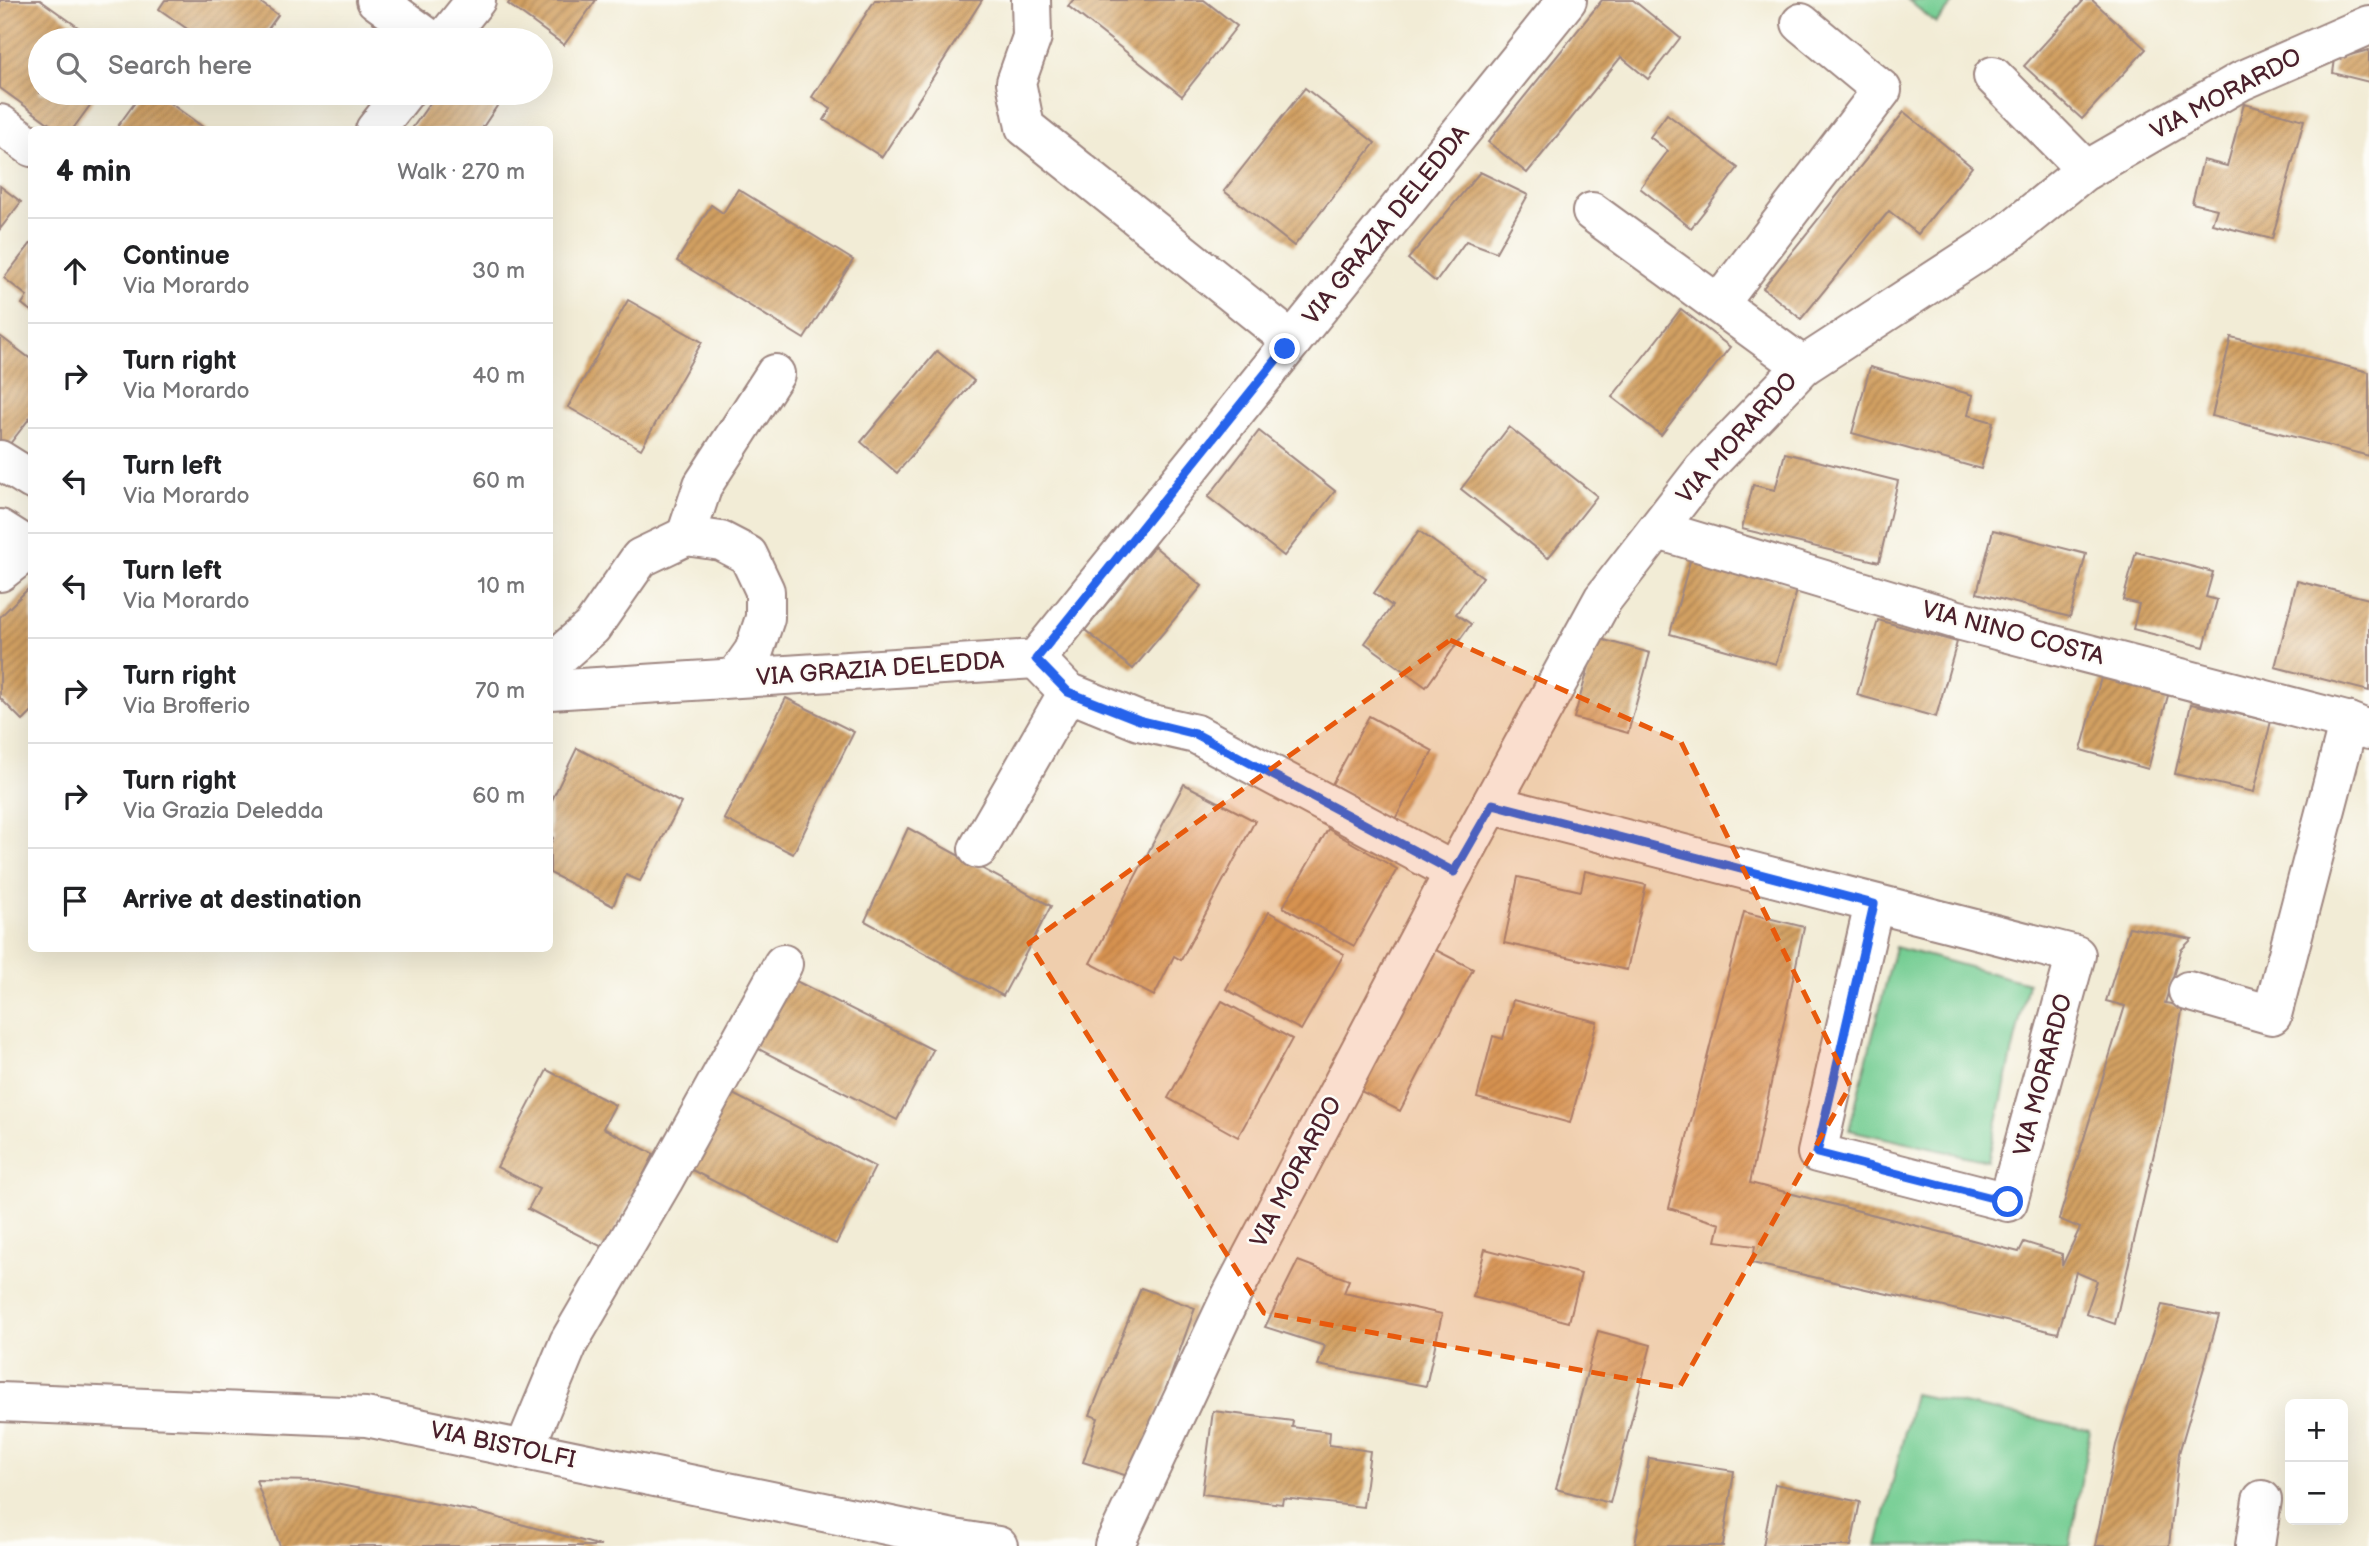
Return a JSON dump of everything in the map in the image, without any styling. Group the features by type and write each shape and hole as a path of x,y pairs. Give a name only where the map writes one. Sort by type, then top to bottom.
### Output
{"street":[{"path":"376,0 414,28"},
{"path":"454,28 476,0"},
{"path":"1031,0 1032,37 1016,82 1025,127 1293,341"},
{"name":"VIA GRAZIA DELEDDA","path":"553,690 1036,659 1567,0"},
{"path":"1719,304 1882,90 1801,23"},
{"name":"VIA MORARDO","path":"1114,1546 1231,1296 1454,872 1603,599 1703,470 1803,366 2009,232 2086,170 2241,81 2369,25"},
{"path":"1993,76 2086,170"},
{"path":"378,126 395,105"},
{"path":"0,124 28,144"},
{"path":"1592,212 1803,366"},
{"path":"686,536 703,485 775,374"},
{"path":"0,460 28,478"},
{"name":"VIA NINO COSTA","path":"1658,530 1958,620 2358,726"},
{"path":"553,661 592,627 640,558 686,536 720,541 748,555 765,591 765,618 754,651 735,678"},
{"path":"0,572 20,541"},
{"path":"1036,659 1068,692 1139,720 1196,734 1454,872"},
{"path":"978,849 1068,692"},
{"path":"2188,991 2272,1015 2344,740 2358,726"},
{"name":"VIA MORARDO","path":"1493,804 2076,955 2008,1202 1817,1153 1874,904"},
{"path":"524,1450 569,1342 663,1181 783,964"},
{"name":"VIA BISTOLFI","path":"0,1402 366,1417 998,1546"},
{"path":"2255,1546 2262,1500"}],"highlighted area":[{"path":"1450,640 1681,742 1850,1086 1679,1388 1264,1313 1029,943"}],"green space":[{"path":"1908,0 1956,0 1936,23"},
{"path":"1895,947 2028,983 1988,1161 1849,1130"},
{"path":"1914,1394 2090,1430 2070,1546 1877,1546"}],"building":[{"path":"0,0 40,0 79,28 28,28 28,105 90,105 75,126 52,126 0,88"},
{"path":"165,0 257,0 278,15 269,28 186,28 159,9"},
{"path":"511,0 596,0 564,45 553,37 553,28 541,28 508,4"},
{"path":"875,0 982,0 882,157 824,120 831,109 812,97"},
{"path":"1073,0 1204,0 1237,26 1182,96 1068,6"},
{"path":"1602,0 1633,0 1680,38 1648,79 1621,57 1527,173 1488,142"},
{"path":"2084,0 2092,0 2146,49 2082,119 2024,66"},
{"path":"2369,50 2369,82 2333,73 2335,59"},
{"path":"1305,88 1375,143 1294,246 1224,191"},
{"path":"2244,104 2304,120 2272,239 2212,224 2217,209 2192,203 2203,160 2227,166"},
{"path":"133,105 173,105 201,126 118,126"},
{"path":"429,105 498,105 484,126 414,126"},
{"path":"1904,112 1972,167 1918,234 1889,211 1801,319 1763,288"},
{"path":"1667,114 1738,168 1691,228 1640,188 1668,151 1650,137"},
{"path":"1480,172 1528,195 1496,252 1466,241 1436,282 1408,259"},
{"path":"0,186 21,202 0,229"},
{"path":"738,189 853,260 804,339 677,261 711,205 723,213"},
{"path":"28,247 28,309 22,304 27,296 4,278"},
{"path":"628,300 702,342 641,449 568,407"},
{"path":"1681,309 1730,347 1661,435 1612,397"},
{"path":"0,336 28,357 28,420 6,449 0,445"},
{"path":"2231,337 2369,372 2369,456 2212,416"},
{"path":"937,351 974,381 897,473 861,442"},
{"path":"1870,367 1973,395 1968,415 1993,422 1981,469 1852,433"},
{"path":"1509,427 1597,496 1548,558 1461,489"},
{"path":"1259,431 1335,491 1284,556 1208,497"},
{"path":"1785,453 1898,481 1879,562 1742,529 1753,485 1775,490"},
{"path":"1993,530 2086,554 2070,617 1977,593"},
{"path":"1419,531 1483,577 1456,614 1471,624 1426,687 1365,643 1392,606 1374,593"},
{"path":"1154,546 1202,586 1133,669 1085,630"},
{"path":"2136,552 2213,572 2206,597 2217,600 2204,647 2133,629 2139,604 2123,600"},
{"path":"1691,557 1798,587 1776,664 1670,634"},
{"path":"2297,581 2369,599 2369,691 2275,667"},
{"path":"28,589 28,716 23,721 0,698 0,617"},
{"path":"1878,620 1957,642 1936,717 1857,695"},
{"path":"1597,638 1650,653 1628,733 1574,718"},
{"path":"2102,674 2169,692 2148,769 2081,750"},
{"path":"786,698 854,732 793,854 724,819"},
{"path":"2191,704 2271,721 2254,792 2175,774"},
{"path":"1369,716 1433,751 1395,819 1332,784"},
{"path":"577,748 681,803 640,881 626,875 613,906 553,875 553,798"},
{"path":"1184,784 1255,821 1181,960 1174,956 1154,996 1090,963"},
{"path":"908,828 1051,906 1003,996 865,921"},
{"path":"1328,829 1397,869 1354,946 1283,907"},
{"path":"1585,871 1646,885 1627,970 1504,943 1518,877 1581,891"},
{"path":"1269,912 1344,954 1301,1030 1226,989"},
{"path":"1744,912 1804,927 1750,1183 2019,1252 2024,1242 2062,1254 2062,1266 2080,1228 2059,1219 2125,1006 2106,1001 2129,927 2192,939 2181,950 2165,1003 2183,1006 2163,1114 2115,1324 2086,1314 2097,1281 2076,1272 2058,1333 1752,1263 1755,1246 1716,1241 1720,1224 1669,1208"},
{"path":"1420,942 1473,969 1400,1111 1347,1084"},
{"path":"786,976 933,1050 897,1120 751,1045"},
{"path":"1513,1000 1597,1022 1570,1123 1477,1098 1493,1036 1503,1039"},
{"path":"1222,1001 1292,1039 1238,1137 1168,1098"},
{"path":"547,1070 615,1105 603,1128 654,1154 606,1249 528,1209 539,1189 497,1167"},
{"path":"725,1090 875,1167 836,1244 686,1167"},
{"path":"1485,1249 1581,1274 1569,1322 1473,1297"},
{"path":"1298,1261 1349,1280 1344,1293 1442,1314 1426,1386 1318,1365 1325,1346 1265,1327"},
{"path":"1141,1288 1195,1308 1134,1478 1083,1462 1098,1418 1090,1415"},
{"path":"2162,1305 2219,1316 2179,1453 2169,1546 2095,1546 2116,1445"},
{"path":"1598,1331 1651,1345 1610,1503 1556,1489"},
{"path":"1213,1411 1293,1421 1292,1427 1330,1432 1329,1445 1370,1451 1363,1507 1283,1498 1282,1504 1202,1494"},
{"path":"1649,1458 1734,1471 1723,1546 1635,1546"},
{"path":"256,1480 320,1481 473,1511 601,1546 280,1546"},
{"path":"1775,1484 1860,1502 1851,1546 1763,1546"}],"route":[{"path":"1285,349 1036,659 1068,692 1139,720 1196,734 1454,872 1493,804 1874,904 1817,1153 2008,1202"}]}
